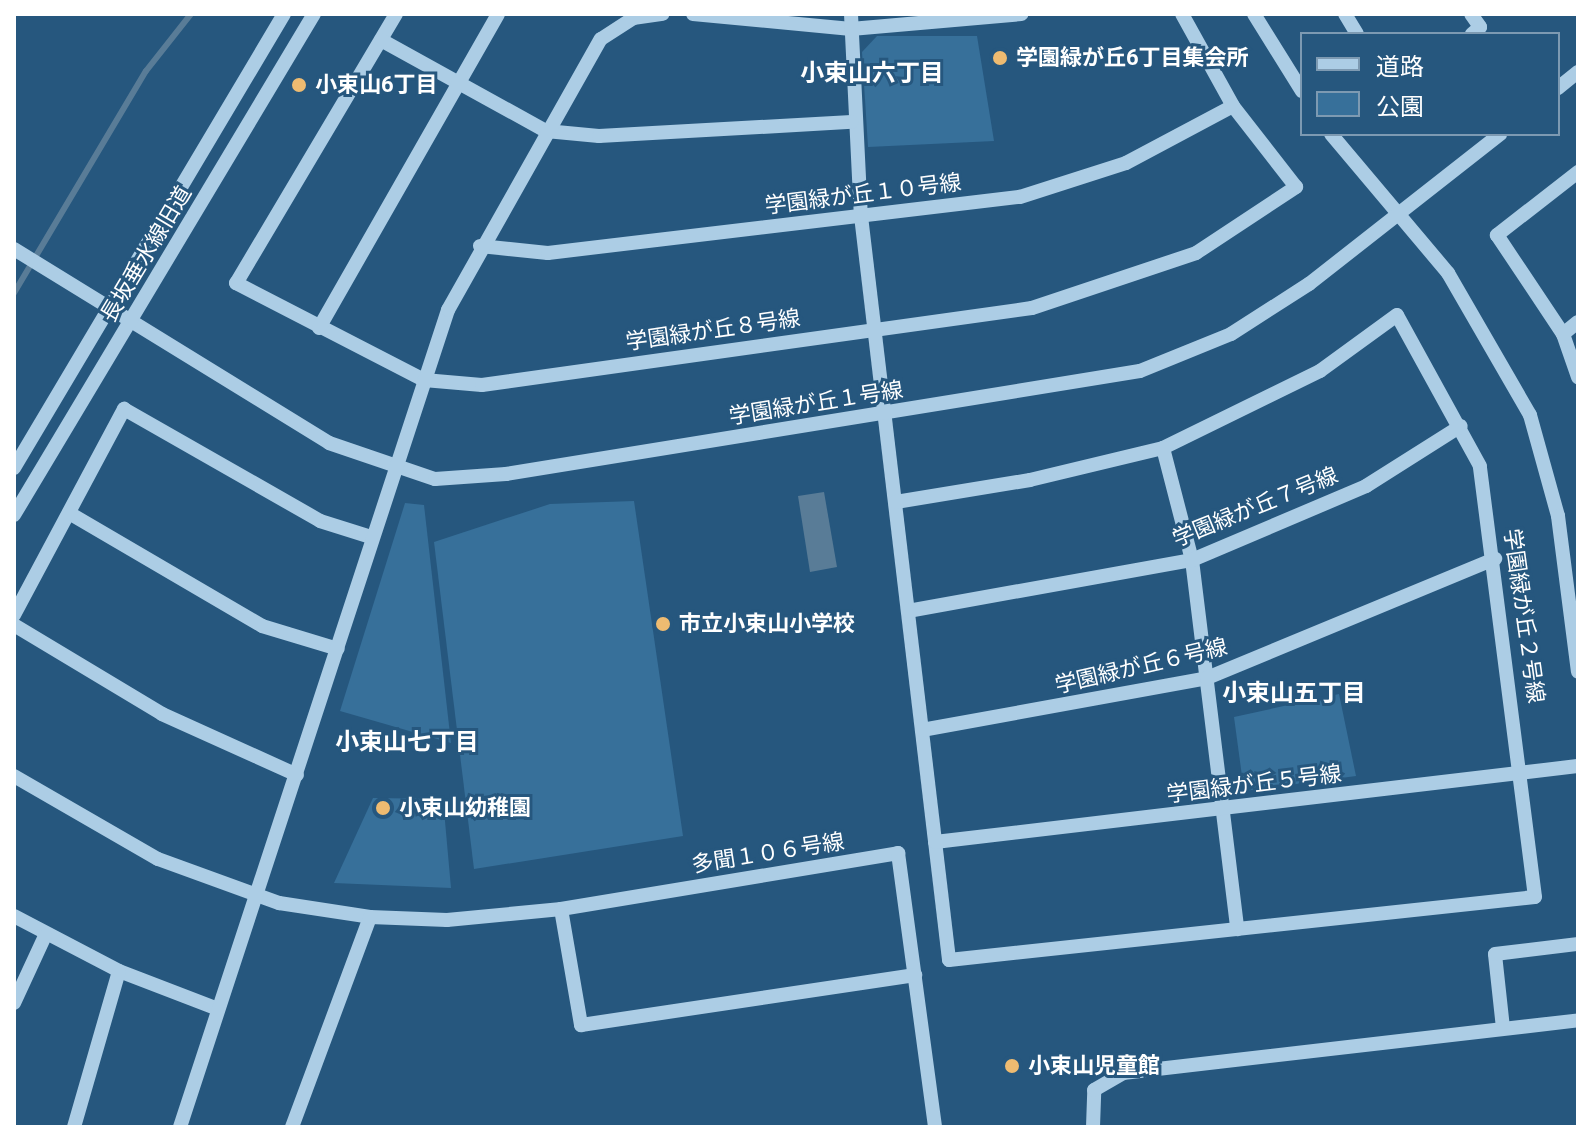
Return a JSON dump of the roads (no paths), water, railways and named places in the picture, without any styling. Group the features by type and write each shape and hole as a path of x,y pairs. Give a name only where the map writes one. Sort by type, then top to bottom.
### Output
{"street":[{"name":"長坂垂水線旧道","path":"14,468 284,14"},
{"name":"長坂垂水線旧道","path":"14,515 314,14"},
{"name":"学園緑が丘８号線","path":"396,14 236,283 424,380 482,385 1032,308 1112,287 1196,253 1296,187 1233,106 1182,14"},
{"path":"319,328 498,14"},
{"path":"180,1127 338,649 368,536 391,466 480,246 601,39 633,18 663,14"},
{"path":"693,14 851,22 1021,14"},
{"path":"1254,14 1300,88"},
{"path":"1345,14 1356,32"},
{"path":"1471,14 1480,27 1474,32"},
{"path":"851,22 852,122 861,216 935,842"},
{"path":"381,40 546,131 599,136 852,122"},
{"path":"1560,86 1578,72"},
{"name":"学園緑が丘１０号線","path":"480,246 548,253 1020,197 1126,163 1233,106"},
{"path":"1333,136 1481,321 1530,415 1558,516 1578,672"},
{"name":"学園緑が丘１号線","path":"14,249 329,443 435,479 506,474 1140,371 1231,334 1398,214 1497,136"},
{"path":"1578,172 1497,235 1563,334 1578,377"},
{"name":"学園緑が丘２号線","path":"896,502 1030,480 1163,448 1320,371 1397,315 1461,426 1480,466 1495,559 1535,897 949,960 935,842"},
{"path":"1563,334 1578,322"},
{"path":"14,615 124,409 320,521 368,536"},
{"name":"学園緑が丘７号線","path":"908,611 1192,560 1366,486 1461,426"},
{"path":"1163,448 1192,560 1237,929"},
{"path":"69,513 262,626 338,649"},
{"name":"学園緑が丘６号線","path":"922,730 1207,678 1495,559"},
{"path":"14,625 162,714 297,775"},
{"name":"学園緑が丘５号線","path":"935,842 1222,811 1578,766"},
{"name":"多聞１０６号線","path":"14,776 158,859 257,895 370,917 447,920 561,909 898,853 935,1127"},
{"path":"561,909 581,1025 915,975"},
{"path":"14,916 45,936 119,971 218,1009"},
{"path":"292,1127 370,917"},
{"path":"14,1003 45,936"},
{"path":"1503,1028 1495,954 1578,944"},
{"path":"74,1127 119,971"},
{"path":"1093,1127 1094,1090 1123,1073 1254,1053 1578,1020"}],"waterway":[{"path":"14,293 146,71 191,14"}],"place":[{"name":"学園緑が丘6丁目集会所","path":"1000,58"},
{"name":"小束山6丁目","path":"299,85"},
{"name":"市立小束山小学校","path":"663,624"},
{"name":"小束山幼稚園","path":"383,808"},
{"name":"小束山児童館","path":"1012,1066"}],"district":[{"name":"小束山六丁目","path":"872,74"},
{"name":"小束山五丁目","path":"1294,694"},
{"name":"小束山七丁目","path":"407,743"}]}
